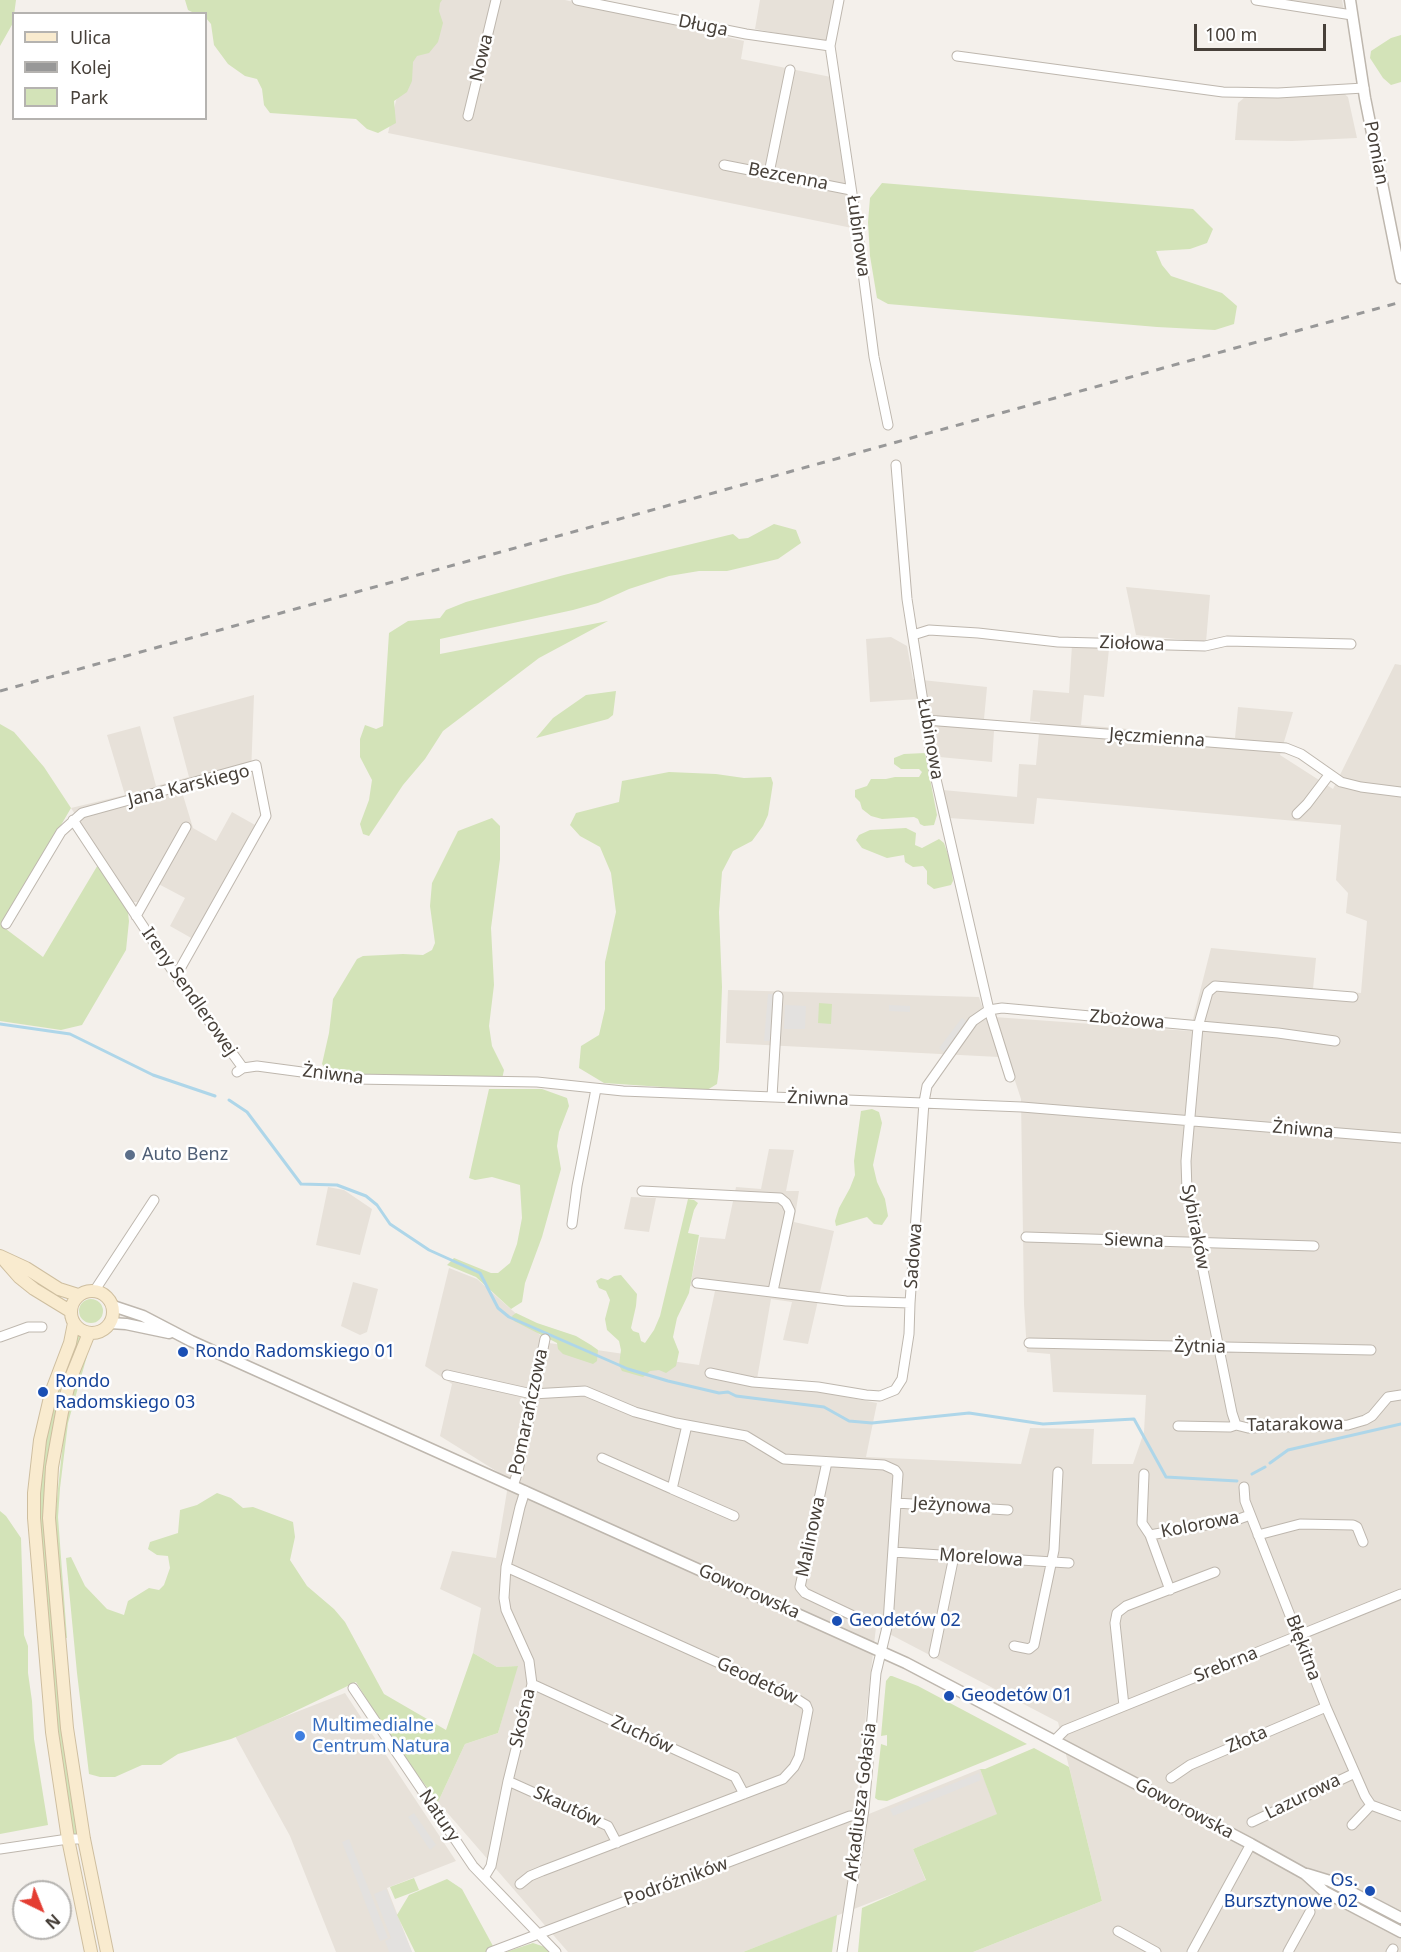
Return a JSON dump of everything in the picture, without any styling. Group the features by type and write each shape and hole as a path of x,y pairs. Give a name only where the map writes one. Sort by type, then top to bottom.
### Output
{"main road":[{"path":"2,1257 26,1268 59,1289 78,1295"},
{"path":"2,1257 19,1277 72,1317 78,1328 89,1333 101,1331 110,1323 113,1318 113,1306 106,1296 95,1290 78,1295 71,1305 72,1317 70,1343 51,1393 40,1440 34,1493 46,1685 68,1839 91,1952"},
{"path":"89,1333 70,1380 62,1412 52,1467 50,1518 63,1694 84,1839 107,1952"}],"street":[{"name":"Nowa","path":"468,116 495,0"},
{"name":"Długa","path":"577,0 746,34 830,46"},
{"name":"Łubinowa","path":"839,0 830,46 874,357 888,425"},
{"path":"1256,0 1352,15"},
{"name":"Pomian","path":"1350,0 1365,93 1401,278"},
{"path":"957,56 1223,92 1365,93"},
{"path":"769,173 790,70"},
{"name":"Bezcenna","path":"724,165 851,190"},
{"name":"Łubinowa","path":"896,465 906,599 926,720 948,834 989,1010"},
{"name":"Ziołowa","path":"913,635 930,630 1058,642 1205,646 1227,641 1352,644"},
{"name":"Jęczmienna","path":"926,720 1286,748 1301,754 1341,782 1401,792"},
{"name":"Jana Karskiego","path":"73,820 82,813 256,765 266,816 176,976"},
{"path":"1297,814 1329,775"},
{"path":"6,924 61,832 73,820"},
{"name":"Ireny Sendlerowej","path":"73,820 240,1070"},
{"name":"Ireny Sendlerowej","path":"136,916 186,827"},
{"name":"Sybiraków","path":"1236,1425 1185,1176 1198,1027 1208,992 1215,986 1353,997"},
{"path":"772,1097 778,996"},
{"name":"Zbożowa","path":"989,1010 1002,1008 1278,1033 1335,1041"},
{"path":"989,1010 1010,1077"},
{"name":"Sadowa","path":"710,1373 753,1382 818,1387 880,1396 895,1390 902,1379 909,1334 924,1102 929,1082 973,1021 989,1010"},
{"name":"Żniwna","path":"240,1070 257,1066 354,1079 537,1082 596,1089 1022,1107 1401,1138"},
{"path":"572,1224 596,1089"},
{"path":"642,1191 780,1198 790,1211 772,1291"},
{"path":"95,1290 154,1200"},
{"name":"Siewna","path":"1026,1237 1314,1246"},
{"path":"697,1283 846,1301 910,1303"},
{"name":"Goworowska","path":"113,1306 143,1316 181,1336 882,1652 1251,1844 1305,1874 1325,1892 1401,1932"},
{"name":"Goworowska","path":"110,1323 126,1324 181,1336"},
{"path":"0,1337 22,1328 42,1326"},
{"name":"Pomarańczowa","path":"513,1486 545,1339"},
{"name":"Żytnia","path":"1029,1343 1371,1350"},
{"path":"447,1375 532,1394 585,1391 635,1412 746,1436 784,1459 884,1465 893,1468 898,1474 888,1623 882,1652"},
{"name":"Tatarakowa","path":"1178,1426 1230,1427 1236,1425 1248,1428 1348,1425 1372,1416 1388,1397 1401,1395"},
{"path":"672,1489 687,1425"},
{"path":"603,1458 734,1516"},
{"name":"Malinowa","path":"827,1462 800,1587 805,1593 862,1620 888,1623"},
{"path":"1014,1646 1031,1649 1034,1646 1054,1550 1058,1472"},
{"path":"1144,1474 1141,1517 1143,1527 1150,1535 1170,1590"},
{"name":"Błękitna","path":"1244,1487 1245,1502 1326,1707 1371,1805"},
{"name":"Skośna","path":"484,1876 491,1866 508,1781 532,1684 529,1661 505,1604 503,1586 525,1491"},
{"name":"Jeżynowa","path":"896,1503 1008,1510"},
{"name":"Kolorowa","path":"1150,1535 1250,1515"},
{"path":"1258,1535 1300,1524 1353,1525 1357,1527 1363,1542"},
{"name":"Morelowa","path":"893,1552 1069,1563"},
{"path":"934,1653 954,1556"},
{"name":"Geodetów","path":"506,1567 792,1696 806,1705 808,1710 799,1757 794,1767 783,1779 536,1874 520,1884"},
{"path":"1124,1706 1114,1623 1117,1613 1126,1606 1215,1572"},
{"name":"Srebrna","path":"1055,1740 1065,1730 1401,1594"},
{"name":"Arkadiusza Gołasia","path":"843,1952 863,1816 876,1673 882,1652"},
{"name":"Zuchów","path":"532,1684 735,1777 744,1794"},
{"name":"Natury","path":"353,1688 461,1849 556,1952"},
{"name":"Złota","path":"1171,1778 1190,1765 1326,1707"},
{"name":"Lazurowa","path":"1252,1822 1355,1773"},
{"name":"Skautów","path":"508,1781 608,1827 617,1843"},
{"path":"1352,1825 1371,1805 1401,1816"},
{"name":"Podróżników","path":"491,1952 850,1816 863,1816"},
{"path":"0,1849 68,1839 84,1839"},
{"path":"1192,1952 1251,1844"},
{"name":"Goworowska","path":"1305,1874 1330,1881 1401,1918"},
{"path":"1288,1952 1310,1912"},
{"path":"1118,1931 1156,1952"}],"shaded area":[{"path":"421,0 565,0 744,41 741,59 831,77 852,228 388,133"},
{"path":"760,0 837,0 829,43 755,29"},
{"path":"1284,0 1342,0 1344,10"},
{"path":"1341,91 1348,97 1357,138 1292,141 1235,140 1238,103 1245,97 1290,96"},
{"path":"1126,587 1210,595 1206,642 1136,635"},
{"path":"891,637 907,646 913,679 987,687 983,730 994,731 992,762 929,756 919,699 870,702 866,639"},
{"path":"1072,645 1109,649 1104,697 1084,695 1081,725 1235,738 1238,707 1293,712 1280,755 1333,789 1395,664 1401,665 1401,1952 973,1952 1102,1901 1058,1722 876,1627 854,1820 980,1769 998,1814 913,1849 926,1881 743,1952 568,1952 438,1802 465,1744 498,1733 517,1666 497,1667 473,1653 481,1608 440,1589 452,1551 496,1558 509,1479 440,1436 452,1384 425,1366 449,1268 477,1279 549,1343 699,1365 715,1291 690,1286 700,1237 725,1239 736,1187 761,1189 769,1149 794,1150 786,1191 799,1191 794,1222 834,1231 808,1344 783,1340 792,1302 771,1299 757,1379 877,1403 866,1457 1021,1464 1030,1428 1094,1429 1092,1464 1133,1464 1144,1432 1146,1395 1053,1392 1050,1354 1027,1352 1024,1304 1021,1099 994,1017 1190,1031 1211,948 1316,958 1313,989 1361,993 1367,921 1346,913 1348,893 1336,880 1341,825 1037,798 1034,824 949,818 943,790 1017,797 1019,764 1036,765 1040,722 1030,721 1033,690 1069,693"},
{"path":"254,695 251,774 182,792 193,828 216,841 232,812 255,825 193,939 170,926 185,898 151,880 138,902 132,902 71,808 125,795 107,735 140,726 156,786 189,777 173,717"},
{"path":"728,990 979,997 999,1057 726,1043"},
{"path":"768,994 774,994 771,1041 764,1041"},
{"path":"785,1005 806,1006 805,1029 784,1029"},
{"path":"889,1005 910,1006 910,1012 889,1011"},
{"path":"962,1018 967,1022 944,1052 939,1048"},
{"path":"328,1187 344,1190 372,1209 360,1255 316,1245"},
{"path":"631,1197 656,1198 649,1232 624,1229"},
{"path":"353,1282 378,1289 367,1332 360,1335 341,1326"},
{"path":"345,1693 456,1861 387,1888 412,1952 336,1952 290,1836 235,1736"},
{"path":"979,1773 981,1780 893,1816 890,1809"},
{"path":"414,1813 436,1845 430,1850 408,1817"},
{"path":"349,1839 388,1938 380,1941 342,1842"},
{"path":"386,1889 412,1952 389,1952 385,1941 391,1938 374,1894"}],"green space":[{"path":"0,0 16,0 14,12 12,12 12,25 0,46"},
{"path":"185,0 442,0 439,11 443,23 438,42 429,53 417,56 413,62 412,81 407,92 394,101 396,123 378,133 367,129 356,119 270,113 264,105 262,89 257,79 245,76 228,64 214,45 207,12 188,10"},
{"path":"1401,35 1401,82 1391,85 1383,78 1370,58 1371,51 1391,38"},
{"path":"882,183 1193,209 1213,229 1207,243 1190,249 1156,251 1162,265 1171,276 1222,293 1237,306 1234,324 1215,330 1157,327 888,304 877,298 870,256 868,222 870,198"},
{"path":"774,524 796,530 801,543 778,559 727,571 699,571 669,576 573,610 440,639 440,654 608,621 539,658 443,731 369,836 363,834 360,824 369,800 372,780 360,757 360,739 365,725 376,729 383,726 389,633 408,621 440,618 446,610 466,602 564,575 733,534 739,539 748,538"},
{"path":"616,691 613,715 608,719 536,738 553,718 586,695"},
{"path":"0,724 14,732 44,767 71,808 2,926 43,957 99,863 126,897 129,921 126,950 82,1025 61,1030 0,1021"},
{"path":"925,753 937,815 934,825 924,826 914,817 882,819 871,816 862,809 855,797 855,790 867,786 871,779 919,777 922,772 919,769 901,769 894,764 894,758 904,754"},
{"path":"669,772 744,778 771,777 773,783 768,815 763,826 752,841 733,851 722,872 719,912 722,987 719,1069 717,1084 707,1090 604,1083 579,1068 581,1046 599,1035 605,1009 605,962 616,912 611,873 600,847 580,836 570,825 576,813 619,802 622,781"},
{"path":"492,818 500,826 500,859 491,928 494,985 489,1026 492,1046 504,1070 502,1079 354,1076 328,1072 322,1064 333,999 357,959 363,956 423,955 432,950 435,943 430,906 432,883 458,831"},
{"path":"906,828 916,833 915,845 922,848 939,839 944,843 951,863 953,881 951,885 934,889 927,884 927,871 923,866 913,867 905,862 904,855 887,858 862,848 856,840 859,835 870,830"},
{"path":"819,1003 832,1004 831,1024 818,1023"},
{"path":"489,1089 542,1089 567,1098 569,1106 559,1132 557,1146 561,1169 542,1237 525,1283 522,1302 511,1309 476,1277 447,1265 454,1258 491,1273 498,1273 510,1263 517,1244 522,1218 520,1185 492,1177 475,1180 469,1178"},
{"path":"872,1109 879,1112 882,1123 873,1165 877,1182 885,1199 888,1216 882,1225 874,1224 867,1217 836,1226 835,1221 839,1208 855,1175 854,1161 861,1111"},
{"path":"688,1199 698,1203 688,1233 699,1235 689,1293 677,1318 673,1337 679,1352 676,1366 666,1373 659,1370 650,1371 643,1377 622,1371 619,1365 621,1350 619,1341 607,1330 605,1319 610,1300 606,1291 599,1288 596,1281 601,1278 608,1280 621,1275 637,1294 631,1328 639,1333 641,1341 645,1343 660,1316"},
{"path":"91,1299 100,1302 103,1311 100,1320 91,1323 82,1320 79,1311 82,1302"},
{"path":"516,1313 537,1323 576,1336 598,1350 597,1361 593,1364 563,1354 558,1349 557,1343 514,1321 512,1316"},
{"path":"77,1335 82,1336 50,1450 77,1834 71,1836 46,1626 38,1498 43,1449 54,1400"},
{"path":"83,1354 87,1356 68,1423 58,1517 67,1638 64,1638 55,1517 65,1423"},
{"path":"217,1493 231,1498 243,1508 253,1507 293,1522 295,1537 290,1560 307,1586 334,1609 345,1622 384,1694 446,1730 473,1653 497,1667 518,1666 498,1733 465,1744 438,1802 395,1745 356,1682 231,1739 178,1754 161,1765 142,1765 115,1777 89,1774 66,1558 71,1557 85,1586 107,1609 124,1615 128,1601 149,1588 159,1590 164,1585 170,1568 168,1556 157,1555 148,1549 150,1542 178,1533 180,1510 197,1505"},
{"path":"0,1511 21,1538 24,1635 28,1646 34,1739 48,1825 0,1834"},
{"path":"890,1676 918,1686 1027,1744 887,1801 878,1800 875,1798 881,1744 887,1746 887,1735 881,1736 886,1681"},
{"path":"1034,1748 1069,1767 1102,1901 973,1952 858,1952 862,1908 926,1880 913,1849 997,1814 980,1769 985,1769"},
{"path":"414,1878 419,1890 395,1899 390,1887"},
{"path":"447,1879 462,1889 493,1946 502,1952 415,1952 397,1915 409,1895"},
{"path":"837,1915 832,1952 743,1952"},
{"path":"533,1943 545,1947 550,1952 506,1952"}],"waterway":[{"path":"0,1024 70,1034 153,1075 215,1096"},
{"path":"229,1100 247,1112 301,1184 337,1185 366,1196 377,1205 390,1224 429,1250 480,1273 498,1308 509,1317 628,1369 719,1393 728,1392 736,1396 824,1407 849,1421 872,1423 969,1413 1043,1424 1134,1419 1166,1477 1237,1481"},
{"path":"1270,1463 1288,1450 1401,1424"},
{"path":"1252,1474 1265,1467"}],"railway":[{"path":"0,691 1401,302"}],"place":[{"name":"Auto Benz","path":"130,1155"},
{"name":"Rondo Radomskiego 01","path":"183,1352"},
{"name":"Rondo Radomskiego 03","path":"43,1392"},
{"name":"Geodetów 02","path":"837,1621"},
{"name":"Geodetów 01","path":"949,1696"},
{"name":"Multimedialne Centrum Natura","path":"300,1736"},
{"name":"Os. Bursztynowe 02","path":"1370,1891"}]}
